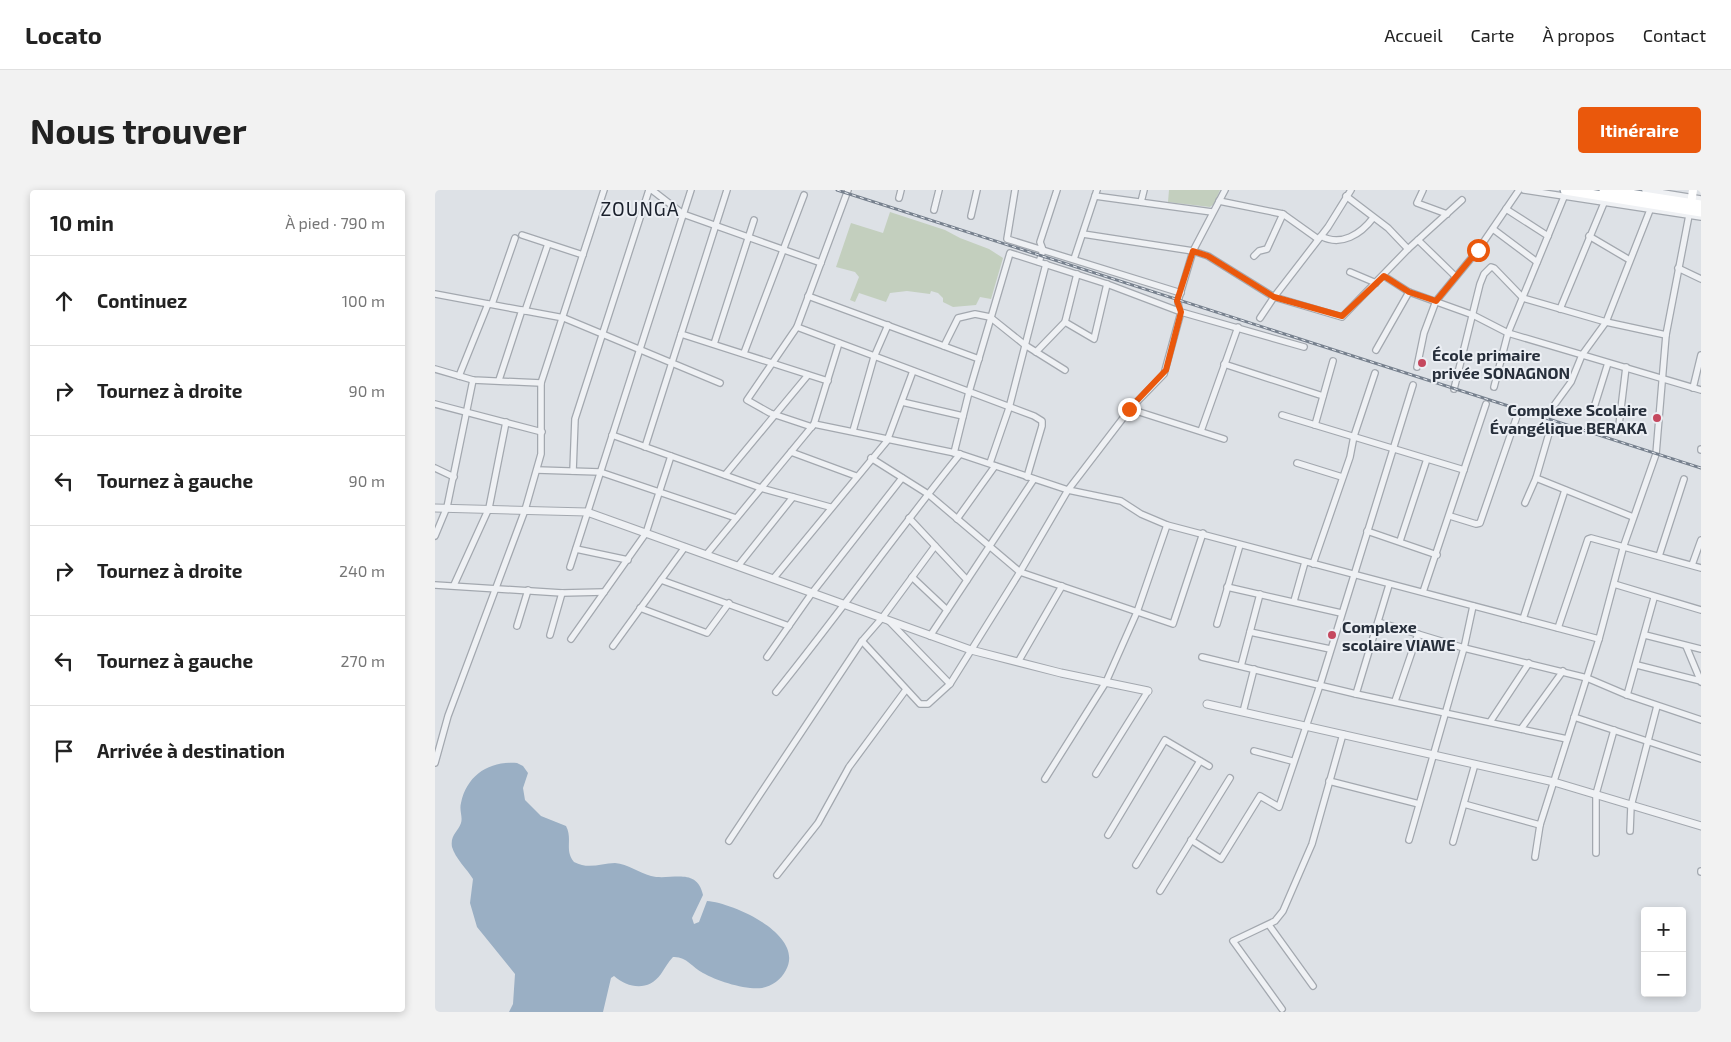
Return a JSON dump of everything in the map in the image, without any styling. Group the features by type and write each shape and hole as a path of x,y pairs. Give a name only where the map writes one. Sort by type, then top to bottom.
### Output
{"highway":[{"path":"1604,190 1701,205"},
{"path":"1564,194 1691,203 1701,212"}],"street":[{"path":"435,763 448,716 525,510 537,470 542,432 541,384 604,190"},
{"path":"573,471 575,419 602,332 651,190 683,214 821,263"},
{"path":"570,567 691,190"},
{"path":"645,447 727,190"},
{"path":"848,190 797,326 774,363 747,400 775,414 813,425 957,454 993,464 1068,490 1121,500 1141,514 1167,524 1240,545 1599,639"},
{"path":"899,198 901,190"},
{"path":"934,210 939,190"},
{"path":"971,216 977,190"},
{"path":"1039,262 1043,250 1040,242 1057,190"},
{"path":"1141,202 1144,190"},
{"path":"861,641 905,691 920,704 924,705 949,684 1020,572 1068,490 1129,409 1166,370 1180,311 1177,301 1193,251 1211,212 1225,190"},
{"path":"1260,318 1351,190"},
{"path":"1423,190 1417,202 1447,214"},
{"path":"1417,367 1424,333 1436,301 1493,229 1519,190"},
{"path":"1524,190 1564,194 1604,203 1650,210 1691,203 1701,199"},
{"path":"1645,190 1661,191 1691,203 1701,217"},
{"path":"1013,191 1007,239 1181,293"},
{"path":"1074,259 1096,193 1141,202 1211,212"},
{"path":"1494,387 1508,333 1564,194"},
{"path":"744,353 804,195"},
{"path":"1347,196 1387,228 1408,249"},
{"path":"1083,234 1193,251 1208,256 1274,297 1342,316 1384,276 1408,249 1462,200"},
{"path":"1219,201 1283,214 1318,239"},
{"path":"1560,309 1604,203"},
{"path":"1535,857 1540,825 1599,639 1624,545 1656,454 1666,335 1691,203"},
{"path":"1506,210 1548,236"},
{"path":"1555,404 1571,382 1582,354 1606,322 1628,260 1650,210"},
{"path":"1254,256 1259,251 1267,249 1283,214"},
{"path":"1318,239 1321,236 1330,241 1341,240 1363,231 1373,218"},
{"path":"714,344 754,220"},
{"path":"1493,229 1537,262"},
{"path":"522,235 583,256"},
{"path":"1589,236 1628,260"},
{"path":"459,376 490,304 515,238"},
{"path":"1418,240 1455,276"},
{"path":"499,380 548,244"},
{"path":"776,692 845,605 957,454 969,392 1010,253 1107,284 1180,311 1304,347"},
{"path":"957,519 993,464 1046,264"},
{"path":"1454,389 1484,274 1491,267 1523,298 1606,322 1666,335"},
{"path":"1678,268 1701,279"},
{"path":"1350,272 1376,283"},
{"path":"1036,352 1065,322 1077,274"},
{"path":"1384,276 1409,292 1473,315 1508,333 1701,390"},
{"path":"1065,322 1093,339 1107,284"},
{"path":"1376,350 1409,292"},
{"path":"435,294 564,318 602,332 720,383"},
{"path":"808,296 979,359"},
{"path":"944,346 958,318 975,314 990,317 1025,345 1065,370"},
{"path":"853,432 874,358 888,325"},
{"path":"797,326 874,358 1034,416 1042,421 1027,477"},
{"path":"1201,431 1238,327"},
{"path":"681,334 828,381"},
{"path":"706,555 813,425 839,343"},
{"path":"1693,388 1701,355"},
{"path":"1315,425 1333,361"},
{"path":"1592,414 1608,363"},
{"path":"1224,364 1323,396"},
{"path":"1619,425 1626,367"},
{"path":"435,369 473,380 499,380 541,384"},
{"path":"773,579 856,476 887,441 913,371"},
{"path":"1313,564 1350,457 1354,436 1375,373"},
{"path":"725,475 808,375"},
{"path":"435,536 447,507 473,380"},
{"path":"1191,840 1221,859 1260,796 1279,807 1292,761 1320,685 1391,449 1413,385"},
{"path":"902,402 963,416"},
{"path":"435,404 542,432"},
{"path":"1423,592 1437,555 1486,404"},
{"path":"1129,409 1224,439"},
{"path":"1282,415 1464,470"},
{"path":"1450,516 1475,524 1480,523 1517,416"},
{"path":"454,585 489,508 506,422"},
{"path":"1525,503 1536,478 1550,430"},
{"path":"612,435 761,488 831,507"},
{"path":"791,452 856,476"},
{"path":"571,639 646,533 671,456"},
{"path":"871,458 928,494 1020,572 1173,624 1203,533"},
{"path":"1400,541 1427,459"},
{"path":"1297,463 1342,477"},
{"path":"435,468 454,477"},
{"path":"537,470 600,472 736,518"},
{"path":"767,657 812,593 902,478"},
{"path":"1536,478 1633,518"},
{"path":"931,636 1034,479"},
{"path":"1659,556 1684,479"},
{"path":"1523,619 1565,490"},
{"path":"737,566 793,497"},
{"path":"435,508 587,512 971,650 1148,690 1096,774"},
{"path":"909,518 967,580"},
{"path":"1045,780 1106,682 1137,612 1167,524"},
{"path":"1367,531 1437,555"},
{"path":"1557,628 1588,539 1624,545 1701,568"},
{"path":"1692,565 1701,540"},
{"path":"1217,624 1240,545"},
{"path":"729,841 861,641 885,619 935,546"},
{"path":"613,646 685,547"},
{"path":"576,549 628,560"},
{"path":"1293,602 1305,562"},
{"path":"913,576 947,610"},
{"path":"661,580 789,626"},
{"path":"1614,584 1654,598 1701,610"},
{"path":"435,585 497,587 562,593 605,592"},
{"path":"1356,694 1389,585"},
{"path":"1018,662 1062,586"},
{"path":"1227,587 1341,613"},
{"path":"517,626 528,590"},
{"path":"550,635 562,593"},
{"path":"1241,666 1260,594"},
{"path":"1627,695 1637,665 1654,598"},
{"path":"640,608 707,632 729,603"},
{"path":"1409,840 1432,754 1464,648 1473,606"},
{"path":"885,619 949,684"},
{"path":"1378,622 1464,648 1587,678 1627,695 1701,720"},
{"path":"1250,632 1330,649"},
{"path":"1395,701 1418,634"},
{"path":"1645,635 1701,649"},
{"path":"1686,646 1701,681"},
{"path":"1202,657 1445,714 1567,739"},
{"path":"1490,722 1529,663"},
{"path":"1637,665 1701,681"},
{"path":"1243,712 1255,669"},
{"path":"1521,729 1563,671"},
{"path":"777,875 818,822 849,767 905,691"},
{"path":"1207,704 1554,782 1701,826"},
{"path":"1630,831 1631,806 1657,706"},
{"path":"1574,717 1701,759"},
{"path":"1596,853 1596,794 1614,730"},
{"path":"1282,1009 1233,941 1269,925 1283,911 1312,844 1343,734"},
{"path":"1108,835 1165,740 1209,766"},
{"path":"1254,751 1292,761"},
{"path":"1136,865 1200,761"},
{"path":"1453,842 1475,764"},
{"path":"1160,891 1230,778"},
{"path":"1329,781 1419,804"},
{"path":"1464,804 1540,825"},
{"path":"1269,925 1313,986"}],"green space":[{"path":"1169,190 1220,190 1214,204 1210,207 1168,202"},
{"path":"890,212 945,230 989,249 1003,258 991,299 980,297 976,305 953,307 943,302 943,298 938,293 931,291 930,294 907,291 890,293 886,302 859,293 855,302 850,300 859,277 855,272 836,267 851,223 883,233"}],"water":[{"path":"517,763 523,766 528,773 523,788 525,800 541,816 566,826 569,835 571,858 574,862 585,866 615,863 651,876 682,876 695,880 700,886 703,895 692,918 694,924 699,922 707,901 719,903 749,914 764,923 776,933 785,945 789,957 782,977 773,984 762,988 740,986 709,976 682,958 673,957 656,980 650,984 638,986 625,983 614,976 611,978 603,1012 509,1012 513,1004 515,974 477,927 470,903 473,879 456,855 452,843 453,837 461,823 461,806 468,785 489,767 497,764"}],"railway":[{"path":"837,190 1701,468"}],"place":[{"name":"École primaire privée SONAGNON","path":"1422,363"},
{"name":"Complexe Scolaire Évangélique BERAKA","path":"1657,418"},
{"name":"Complexe scolaire VIAWE","path":"1332,635"}],"district":[{"name":"ZOUNGA","path":"640,208"}],"route":[{"path":"1129,409 1166,370 1181,312 1177,301 1193,251 1208,256 1274,297 1342,316 1384,276 1409,292 1436,301 1478,250"}]}
